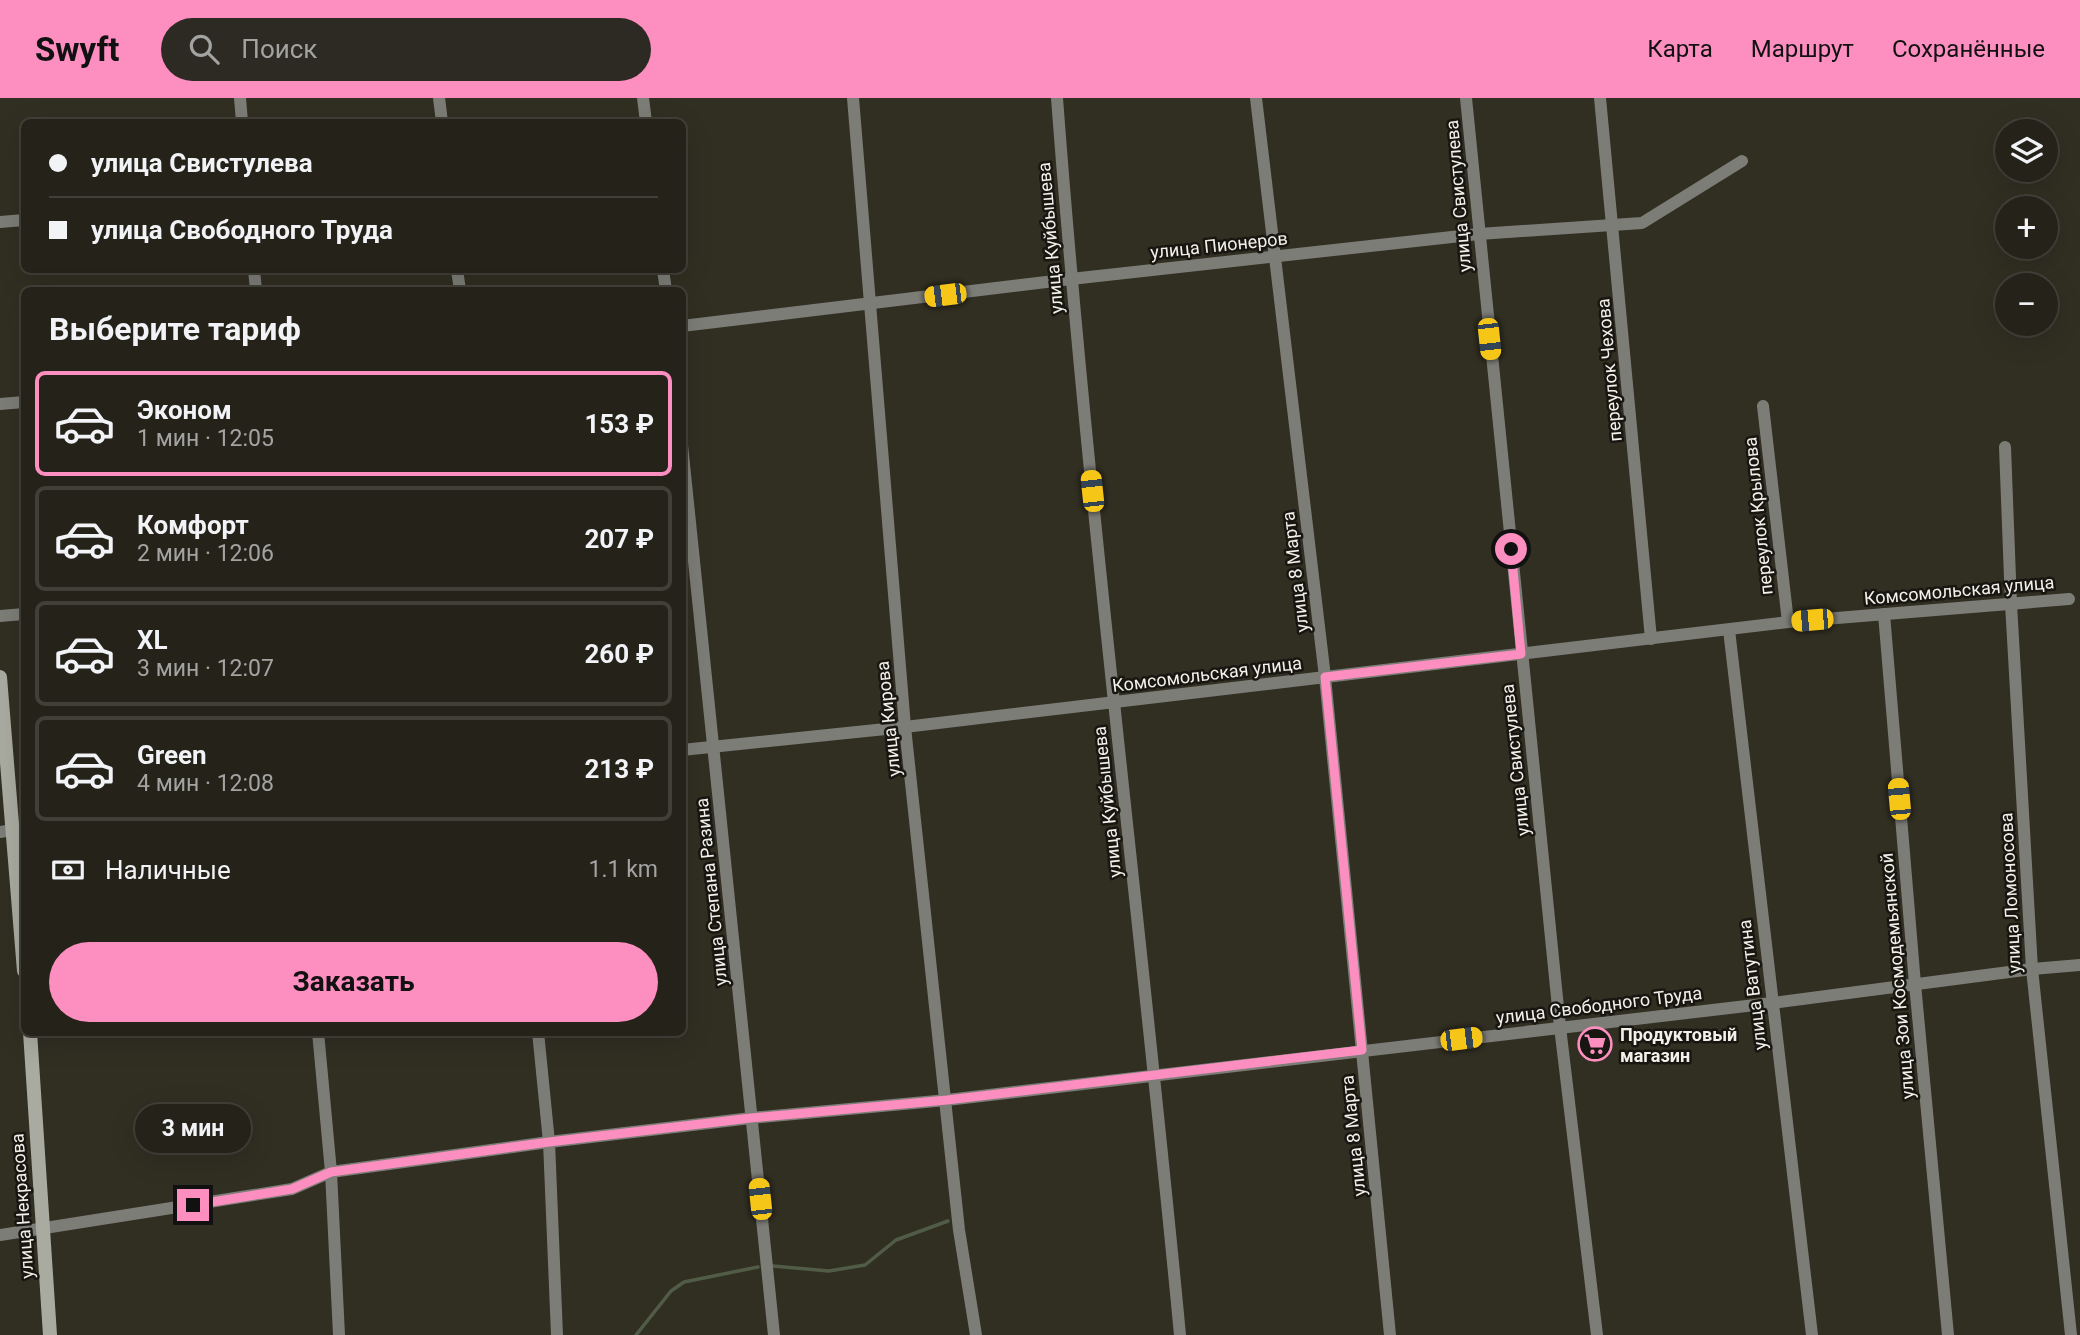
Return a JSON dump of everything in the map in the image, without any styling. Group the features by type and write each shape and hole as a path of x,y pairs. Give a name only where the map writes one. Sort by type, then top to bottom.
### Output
{"street":[{"path":"240,98 242,119"},
{"path":"439,98 442,119"},
{"path":"643,98 646,119"},
{"name":"улица Кирова","path":"853,98 905,727 959,1230 976,1335"},
{"name":"улица Куйбышева","path":"1057,98 1070,279 1180,1335"},
{"name":"улица 8 Марта","path":"1256,98 1325,677 1390,1335"},
{"name":"улица Свистулева","path":"1466,98 1560,1027 1597,1335"},
{"name":"переулок Чехова","path":"1600,98 1651,639"},
{"name":"улица Пионеров","path":"686,326 1070,279 1479,234 1642,223 1742,161"},
{"path":"0,222 21,220"},
{"path":"0,404 21,402"},
{"name":"переулок Крылова","path":"1763,406 1788,622"},
{"name":"улица Ломоносова","path":"2005,447 2011,604 2032,969 2071,1335"},
{"name":"улица Степана Разина","path":"686,483 774,1335"},
{"name":"Комсомольская улица","path":"686,750 905,727 1788,622 2069,598"},
{"path":"0,616 21,614"},
{"name":"улица Зои Космодемьянской","path":"1884,614 1948,1335"},
{"name":"улица Ватутина","path":"1729,630 1812,1335"},
{"path":"0,677 21,936"},
{"name":"улица Свободного Труда","path":"0,1235 292,1189 331,1172 549,1142 751,1118 947,1100 2080,965"},
{"name":"улица Некрасова","path":"30,1036 50,1335"},
{"path":"318,1036 331,1172 339,1335"},
{"path":"538,1036 549,1142 557,1335"}],"waterway":[{"path":"773,1266 829,1271 865,1265 896,1240 948,1221"},
{"path":"636,1335 671,1291 684,1282 758,1267"}],"place":[{"name":"Продуктовый магазин","path":"1595,1044"}],"route":[{"path":"193,1205 292,1189 331,1172 549,1142 751,1118 947,1100 1362,1050 1325,677 1521,654 1511,549"}]}
